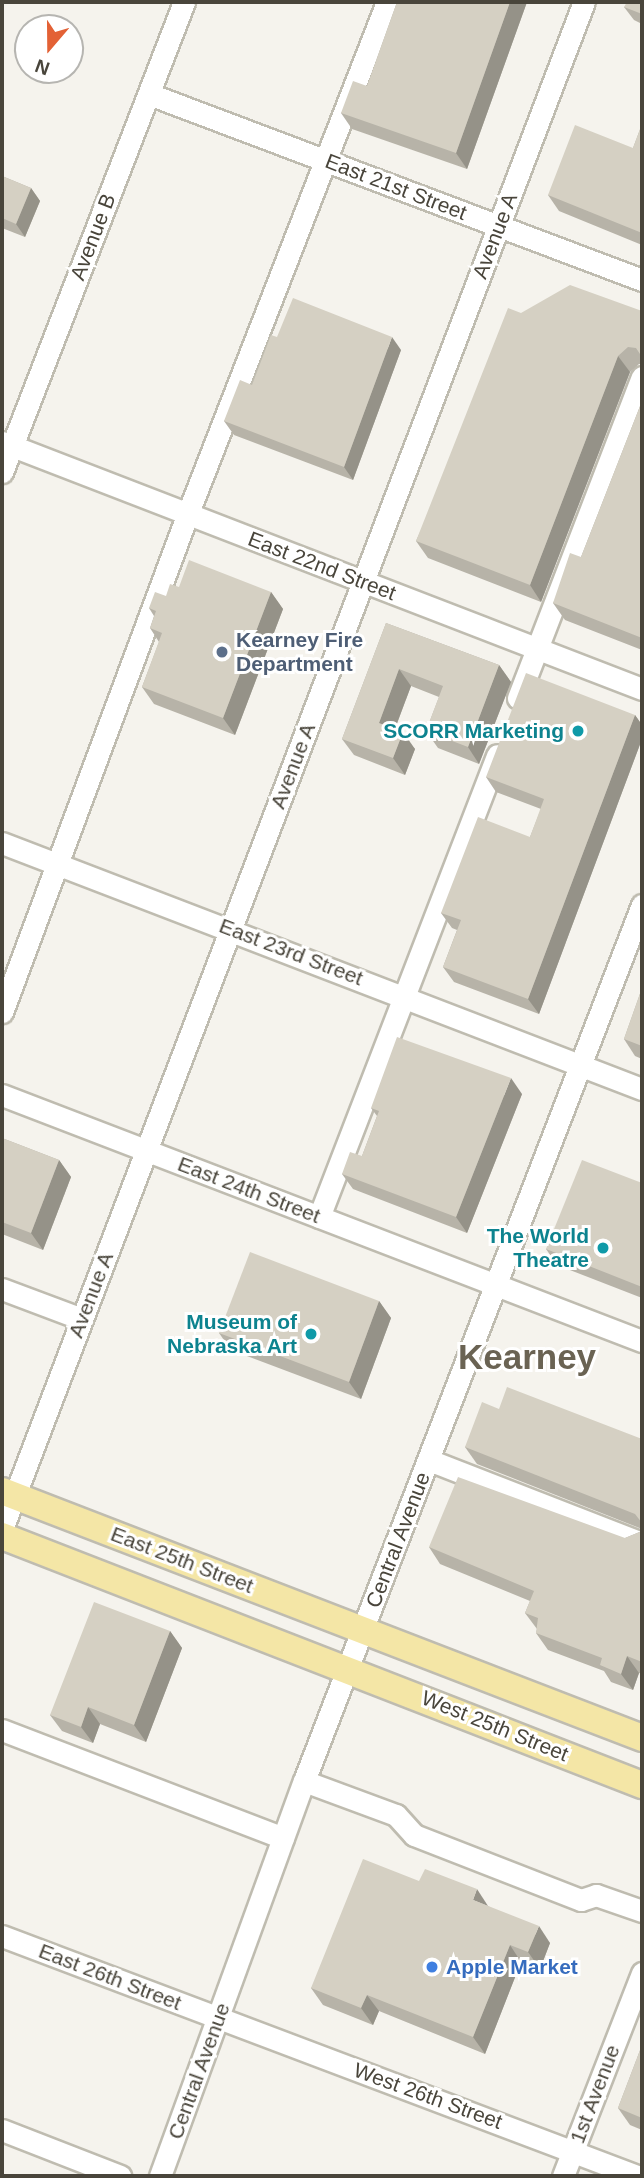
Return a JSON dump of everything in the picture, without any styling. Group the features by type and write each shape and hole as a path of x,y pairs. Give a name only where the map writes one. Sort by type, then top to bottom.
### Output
{"main road":[{"name":"East 25th Street","path":"8,1493 363,1629"},
{"name":"East 25th Street","path":"2,1536 348,1668"},
{"name":"West 25th Street","path":"363,1629 642,1738"},
{"name":"West 25th Street","path":"348,1668 642,1785"}],"street":[{"name":"Avenue B","path":"2,472 7,444 184,2"},
{"path":"2,1012 188,513 387,2"},
{"name":"Avenue A","path":"2,1529 8,1493 82,1319 584,2"},
{"name":"East 21st Street","path":"149,94 642,280"},
{"path":"513,713 642,377"},
{"name":"East 22nd Street","path":"7,444 642,689"},
{"path":"319,1217 407,997 503,739"},
{"name":"East 23rd Street","path":"2,843 231,928 642,1089"},
{"name":"Central Avenue","path":"160,2176 304,1781 642,905"},
{"name":"East 24th Street","path":"2,1096 642,1341"},
{"path":"2,1289 82,1319"},
{"path":"429,1460 642,1544"},
{"path":"2,1730 283,1838"},
{"path":"304,1781 396,1815 414,1835 581,1900 596,1895 642,1911"},
{"name":"East 26th Street","path":"2,1936 219,2018"},
{"name":"1st Avenue","path":"564,2176 642,1973"},
{"name":"West 26th Street","path":"219,2018 637,2176"},
{"path":"2,2130 120,2176"}],"building":[{"path":"397,2 510,2 456,153 341,113 353,81 367,86"},
{"path":"627,2 642,2 642,14 624,7"},
{"path":"642,124 642,233 548,195 575,125 633,148"},
{"path":"2,176 31,188 16,224 2,218"},
{"path":"570,285 642,311 642,357 636,348 628,347 618,356 530,585 416,541 508,308 521,313"},
{"path":"293,298 392,337 344,467 224,421 240,380 252,385 271,335 277,337"},
{"path":"642,401 642,638 553,603 570,553 581,557"},
{"path":"189,560 271,592 223,718 142,687 162,633 150,628 156,611 149,608 155,592 166,596 170,584 179,587"},
{"path":"386,623 499,665 468,747 426,731 443,686 399,669 379,723 403,732 393,758 342,739"},
{"path":"526,673 635,715 528,999 443,967 461,920 441,913 478,817 530,837 544,799 486,777"},
{"path":"642,988 642,1046 624,1039"},
{"path":"397,1037 511,1078 456,1217 342,1174 350,1152 362,1156 379,1111 371,1108"},
{"path":"2,1138 59,1160 31,1233 2,1222"},
{"path":"582,1160 642,1183 642,1287 546,1249"},
{"name":"Museum of Nebraska Art","path":"250,1252 379,1301 349,1382 219,1333"},
{"path":"507,1387 642,1439 642,1523 635,1514 465,1447 482,1402 499,1409"},
{"path":"458,1477 625,1538 642,1531 642,1662 627,1656 621,1674 600,1665 602,1658 536,1633 538,1618 525,1613 534,1591 429,1547"},
{"path":"94,1602 170,1631 134,1725 88,1707 81,1727 50,1715"},
{"path":"363,1859 419,1881 425,1869 477,1889 473,1900 539,1926 528,1952 510,1945 473,2037 367,1995 361,2008 311,1988"},
{"path":"642,2045 642,2118 618,2108"}],"place":[{"name":"Kearney Fire Department","path":"222,652"},
{"name":"SCORR Marketing","path":"578,731"},
{"name":"The World Theatre","path":"603,1248"},
{"name":"Museum of Nebraska Art","path":"311,1334"},
{"name":"Apple Market","path":"432,1967"}],"district":[{"name":"Kearney","path":"527,1357"}]}
